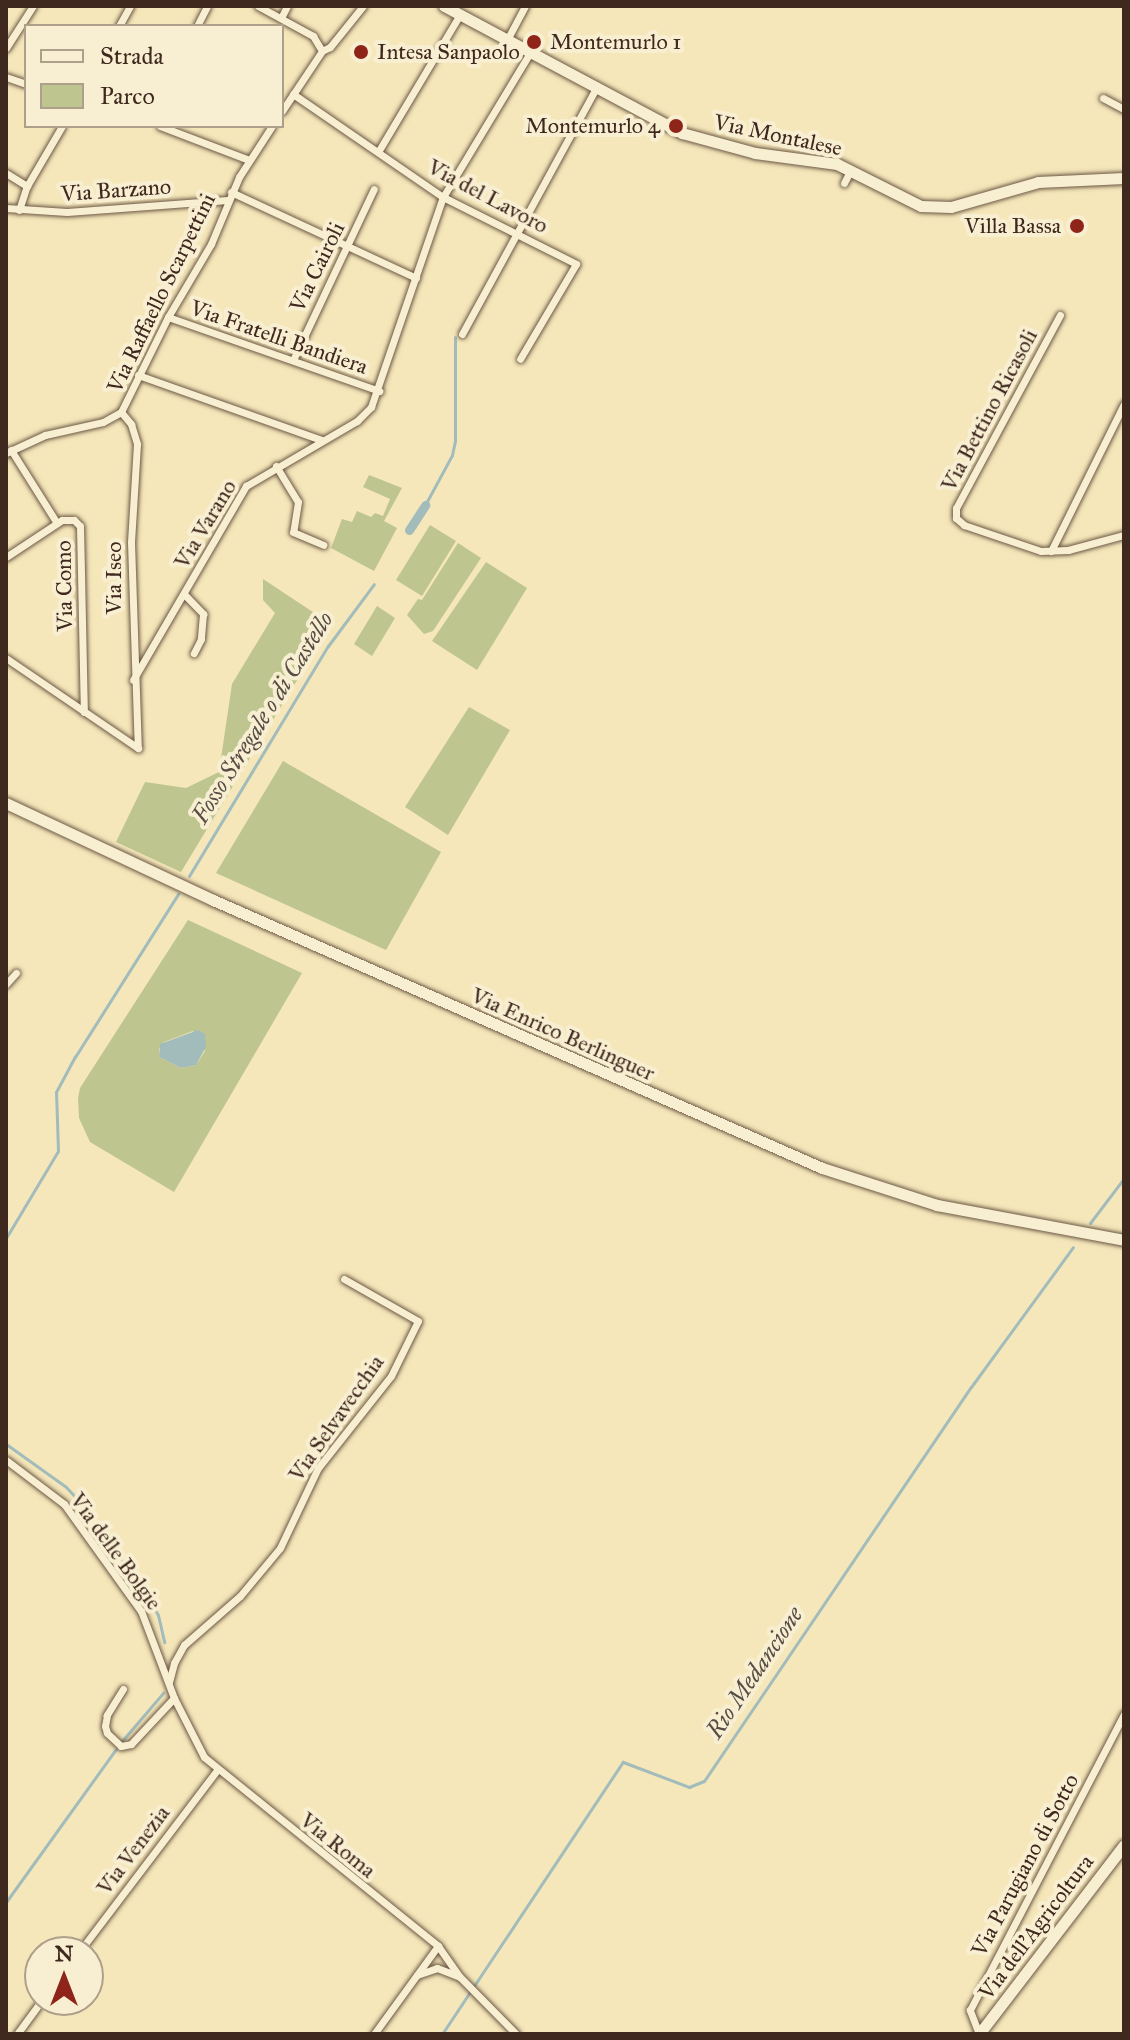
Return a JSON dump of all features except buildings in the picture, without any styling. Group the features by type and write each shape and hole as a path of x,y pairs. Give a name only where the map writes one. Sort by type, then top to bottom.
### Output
{"main road":[{"name":"Via Montalese","path":"444,6 682,133 755,153 830,163 847,177 908,202 935,208 1038,182 1124,178"},
{"name":"Via Enrico Berlinguer","path":"6,803 241,912 784,1154 937,1205 1124,1240"},
{"name":"Via dell'Agricoltura","path":"979,2034 1124,1845"}],"street":[{"path":"6,48 33,6"},
{"path":"120,24 130,6"},
{"path":"198,24 207,6"},
{"path":"258,6 313,36 320,42 322,51"},
{"path":"281,18 287,6"},
{"path":"284,108 322,51 330,47 363,6"},
{"path":"507,40 525,6"},
{"path":"378,152 459,16"},
{"path":"379,391 443,197 530,53"},
{"path":"462,334 596,88"},
{"name":"Via del Lavoro","path":"293,94 443,197 576,264 520,359"},
{"path":"1103,98 1124,109"},
{"path":"19,210 27,186 61,128"},
{"path":"165,128 249,160"},
{"name":"Via Raffaello Scarpettini","path":"8,452 45,435 103,422 121,412 168,317 211,244 230,196 271,128"},
{"path":"6,173 27,186"},
{"name":"Via Cairoli","path":"293,360 374,189"},
{"path":"230,196 416,278"},
{"name":"Via Barzano","path":"6,208 67,212 230,196"},
{"name":"Via Bettino Ricasoli","path":"1051,551 1023,547 964,525 955,515 1060,315"},
{"name":"Via Fratelli Bandiera","path":"168,317 379,391"},
{"path":"138,375 322,440"},
{"name":"Via Varano","path":"133,680 246,486 362,416 379,391"},
{"path":"1051,551 1124,404"},
{"name":"Via Iseo","path":"84,712 138,748 133,680 131,542 137,444 131,424 121,412"},
{"name":"Via Como","path":"8,452 57,523 70,519 81,530 84,712"},
{"path":"276,466 298,502 293,532 323,545"},
{"path":"6,557 57,523"},
{"path":"1051,551 1124,535"},
{"path":"184,594 203,614 201,639 194,653"},
{"path":"6,658 84,712"},
{"path":"6,984 16,973"},
{"name":"Via Selvavecchia","path":"169,1685 174,1663 184,1645 240,1596 280,1548 318,1468 391,1376 418,1321 344,1279"},
{"name":"Via delle Bolgie","path":"6,1460 64,1504 108,1564 141,1611 174,1698"},
{"path":"123,1689 107,1715 105,1726 107,1733 121,1746 131,1744 174,1698"},
{"name":"Via Roma","path":"174,1698 200,1751 217,1770 438,1946 460,1977 516,2034"},
{"name":"Via Parugiano di Sotto","path":"979,2034 970,2010 1124,1714"},
{"name":"Via Venezia","path":"91,1936 217,1770"},
{"path":"374,2034 438,1946"},
{"path":"415,1976 437,1968 460,1977"},
{"path":"17,2034 30,2016"}],"green space":[{"path":"369,475 402,488 384,521 397,528 374,571 331,548 342,519 352,522 357,511 371,517 375,513 383,516 390,499 363,487"},
{"path":"430,525 456,541 422,596 396,580"},
{"path":"458,543 481,558 433,631 424,634 407,615 418,599 422,600"},
{"path":"486,562 527,588 477,670 432,641"},
{"path":"263,579 331,624 181,872 116,842 145,782 186,788 219,772 232,684 275,613 263,600"},
{"path":"377,606 395,618 372,656 354,644"},
{"path":"469,707 510,730 448,835 405,807"},
{"path":"283,761 441,852 386,950 216,873"},
{"path":"188,920 302,973 174,1192 90,1142 79,1118 80,1088","holes":["193,1031 205,1051 196,1065 181,1068 159,1057 159,1049 164,1042"]}],"water":[{"path":"198,1030 205,1034 206,1047 196,1065 181,1068 159,1057 160,1044"}],"waterway":[{"name":"Fosso Stregale o di Castello","path":"425,505 452,455 455,441 455,337"},
{"name":"Fosso Stregale o di Castello","path":"409,530 425,505"},
{"name":"Fosso Stregale o di Castello","path":"189,876 328,646 374,584"},
{"name":"Fosso Stregale o di Castello","path":"6,1238 58,1151 56,1092 178,894"},
{"name":"Rio Medancione","path":"1090,1223 1124,1178"},
{"name":"Rio Medancione","path":"442,2034 623,1762 689,1787 704,1781 971,1387 1073,1247"},
{"name":"Fosso Stregale o di Castello","path":"6,1444 66,1487 83,1505 158,1615 164,1642"},
{"name":"Fosso Stregale o di Castello","path":"121,1742 163,1693"},
{"name":"Fosso Stregale o di Castello","path":"6,1902 116,1749"}],"place":[{"name":"Montemurlo 1","path":"534,42"},
{"name":"Intesa Sanpaolo","path":"361,52"},
{"name":"Montemurlo 4","path":"676,126"},
{"name":"Villa Bassa","path":"1077,226"}]}
